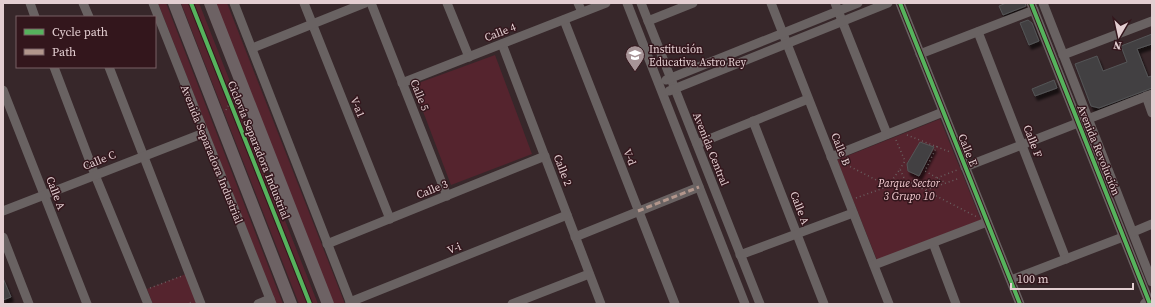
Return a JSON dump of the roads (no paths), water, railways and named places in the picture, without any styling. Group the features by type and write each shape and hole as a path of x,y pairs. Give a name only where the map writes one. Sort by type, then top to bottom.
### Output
{"main road":[{"name":"Avenida Separadora Industrial","path":"174,3 291,304"},
{"path":"210,3 328,304"}],"street":[{"path":"30,3 35,16"},
{"path":"83,3 89,16"},
{"name":"Avenida Separadora Industrial","path":"153,3 271,302"},
{"path":"234,3 350,303"},
{"name":"V-a1","path":"304,3 390,219"},
{"path":"255,47 365,3"},
{"name":"Calle 5","path":"371,3 448,196"},
{"path":"447,3 469,57"},
{"path":"578,3 582,12"},
{"name":"Calle 4","path":"402,83 606,3"},
{"path":"627,3 745,304"},
{"name":"Avenida Central","path":"641,3 760,304"},
{"path":"648,21 693,3"},
{"name":"Calle B","path":"771,3 889,304"},
{"path":"658,83 782,33 837,7 858,3"},
{"path":"662,93 888,3"},
{"name":"Calle E","path":"900,3 943,112 960,167 987,222 1020,304"},
{"name":"Avenida Revolución","path":"1043,3 1152,282"},
{"path":"837,7 887,134"},
{"path":"920,54 978,32 1032,7"},
{"name":"Avenida Revolución","path":"1032,7 1149,303"},
{"name":"V-d","path":"564,20 675,304"},
{"path":"1063,55 1152,21"},
{"name":"Calle F","path":"978,32 1066,259"},
{"name":"Calle 2","path":"502,44 601,304"},
{"path":"54,68 95,175 148,304"},
{"path":"109,68 201,304"},
{"name":"Calle A","path":"3,90 5,102 87,304"},
{"path":"960,167 1022,145 1149,95 1152,113"},
{"path":"697,144 808,99"},
{"path":"831,157 943,112"},
{"name":"Calle A","path":"753,121 824,304"},
{"name":"Calle C","path":"3,211 204,133"},
{"name":"Calle 3","path":"328,244 545,156"},
{"path":"575,237 699,187"},
{"path":"740,255 853,213"},
{"name":"V-i","path":"350,303 567,215"},
{"path":"874,265 987,222"},
{"path":"1133,232 1152,224"},
{"path":"3,237 29,304"},
{"path":"1011,280 1123,237"},
{"path":"933,243 956,304"},
{"path":"512,304 589,274"},
{"path":"258,304 271,302"}],"place":[{"name":"Institución Educativa Astro Rey","path":"635,72"}],"park label":[{"name":"Parque Sector 3 Grupo 10","path":"909,189"}]}
